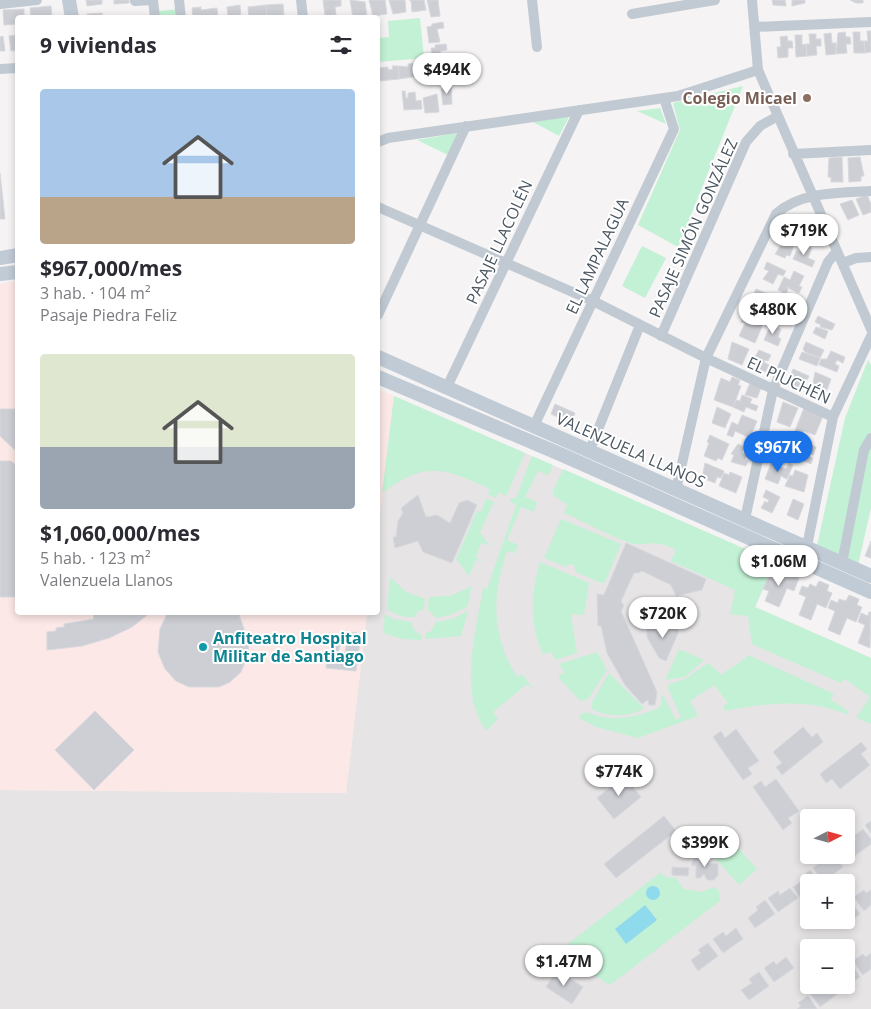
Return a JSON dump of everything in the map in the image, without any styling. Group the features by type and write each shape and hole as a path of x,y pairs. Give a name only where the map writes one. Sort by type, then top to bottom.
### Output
{"main road":[{"path":"69,0 72,15"},
{"path":"0,258 15,256"},
{"path":"0,274 15,272"},
{"name":"VALENZUELA LLANOS","path":"380,358 871,576"},
{"name":"VALENZUELA LLANOS","path":"380,378 560,454 871,592"}],"street":[{"path":"0,4 36,0"},
{"path":"135,1 153,0 155,15"},
{"path":"179,0 181,15"},
{"path":"301,0 303,15"},
{"path":"532,0 538,47"},
{"path":"632,14 715,0"},
{"path":"752,0 758,70 793,154 871,329 833,416 807,546"},
{"path":"754,27 871,22"},
{"path":"0,69 15,68"},
{"path":"380,142 466,126 678,96 758,70"},
{"name":"EL LAMPALAGUA","path":"534,426 674,129 664,98"},
{"name":"PASAJE LLACOLÉN","path":"447,388 579,110"},
{"name":"PASAJE SIMÓN GONZÁLEZ","path":"661,336 746,142 760,126 778,116"},
{"path":"380,311 466,126"},
{"path":"793,154 871,150"},
{"path":"676,490 706,358 776,214 787,206 812,196 871,191"},
{"name":"EL PIUCHÉN","path":"380,208 593,301 772,390 833,416"},
{"path":"745,520 772,390 828,262 837,251"},
{"path":"843,263 856,258 871,257"},
{"path":"589,452 640,325"},
{"path":"842,563 864,450 871,438"}],"shaded area":[{"path":"15,281 15,615 367,615 346,793 0,790 0,284"},
{"path":"380,390 394,396 380,513"},
{"path":"394,396 775,562 755,607 871,658 871,1009 0,1009 0,790 346,793 367,615 380,615 380,513"}],"green space":[{"path":"179,9 180,15 159,15 159,11"},
{"path":"420,18 424,58 380,62 380,38 389,37 388,21"},
{"path":"743,86 678,247 638,225 680,130 673,103"},
{"path":"660,108 666,124 637,111"},
{"path":"570,115 559,136 533,122"},
{"path":"457,133 448,155 417,140"},
{"path":"642,246 666,258 645,298 622,286"},
{"path":"868,360 871,365 871,508 857,570 816,550 845,418"},
{"path":"394,396 525,453 506,496 499,492 496,498 488,494 490,489 460,476 435,471 411,476 382,493"},
{"path":"532,456 553,465 549,475 538,471 525,497 537,502 534,512 521,507 507,540 518,545 515,553 507,551 499,584 497,615 498,631 508,661 517,677 522,674 534,690 527,684 493,712 498,719 486,731 478,715 473,698 471,661 473,642 483,588 487,589 516,505 510,501 511,498 516,498"},
{"path":"563,469 775,562 755,607 871,658 871,724 856,718 870,697 845,679 841,683 752,644 748,616 730,614 735,590 671,561 676,550 659,544 630,543 564,513 567,505 552,494"},
{"path":"486,498 494,502 480,532 489,545 481,543 476,558 484,562 476,560 469,576 456,559 477,511 481,512"},
{"path":"561,519 621,544 605,582 601,583 576,572 574,565 569,564 566,567 544,558"},
{"path":"540,562 589,583 584,615 571,614 577,653 555,660 552,652 543,654 535,632 533,597"},
{"path":"390,577 406,592 425,599 424,609 418,611 415,617 404,617 387,610"},
{"path":"472,586 467,607 450,615 436,618 428,610 429,597 450,596"},
{"path":"468,611 461,636 425,639 426,633 431,631 436,622 452,619"},
{"path":"385,614 394,619 411,622 414,630 422,636 421,640 402,639 383,633"},
{"path":"679,649 704,660 685,677 665,680"},
{"path":"597,652 607,670 588,699 580,701 558,677 564,672 559,664"},
{"path":"748,655 834,694 830,699 849,712 846,714 831,709 801,704 771,704 725,711 723,706 728,703 714,685 690,701 698,716 638,738 596,727 579,718 581,714 587,712 605,717 631,717 658,708 661,705 661,696 663,695 676,720 681,717 668,689 669,684 685,679 708,663 722,675"},
{"path":"609,673 644,708 625,715 604,714 592,709 592,702"},
{"path":"720,828 757,869 739,885 702,844"},
{"path":"660,873 666,877 676,878 684,889 701,892 715,887 719,891 720,901 610,985 556,953"}],"water":[{"path":"653,886 658,888 660,893 658,898 653,900 648,898 646,893 648,888"},
{"path":"645,905 657,920 626,944 615,929"}],"building":[{"path":"86,0 102,0 102,4 87,6"},
{"path":"114,0 129,0 129,3 114,4"},
{"path":"323,0 341,0 341,6 335,7 336,15 325,15"},
{"path":"350,0 365,2 367,15 352,15"},
{"path":"369,0 385,0 387,14 373,15"},
{"path":"389,0 405,0 406,12 393,14"},
{"path":"409,0 424,0 426,10 412,12 411,1"},
{"path":"427,0 438,0 440,16 431,17"},
{"path":"772,0 785,0 786,6 773,5"},
{"path":"792,0 805,0 805,3 792,6"},
{"path":"850,0 863,0 863,3 856,3"},
{"path":"283,4 284,15 267,15 266,5"},
{"path":"240,5 241,15 228,15 227,7"},
{"path":"266,5 267,15 249,15 248,7"},
{"path":"51,6 52,15 31,15 30,8"},
{"path":"201,7 201,10 217,8 218,15 193,15 192,8"},
{"path":"24,9 24,15 15,15 15,24 4,25 3,10"},
{"path":"102,13 102,15 87,15"},
{"path":"443,22 444,28 437,29 440,42 429,43 427,27"},
{"path":"867,31 871,31 871,52 865,53 864,41 868,41"},
{"path":"845,32 846,37 850,37 851,44 846,44 847,53 836,54 838,33"},
{"path":"853,32 860,32 860,41 864,41 865,53 854,53"},
{"path":"831,33 832,43 836,43 836,54 826,55 824,34"},
{"path":"809,34 816,34 816,39 821,39 821,46 816,46 817,55 807,56 806,44 810,44"},
{"path":"15,35 15,50 11,51 9,36"},
{"path":"795,35 802,35 802,45 806,44 807,56 796,57"},
{"path":"3,36 5,51 0,51 0,37"},
{"path":"787,36 788,41 792,41 793,48 788,48 788,57 778,58 777,47 781,47 780,37"},
{"path":"446,44 447,50 440,51 443,63 433,64 431,48 435,48 435,45"},
{"path":"418,63 419,76 399,79 398,66 408,67 408,64"},
{"path":"392,66 398,66 399,79 380,81 380,68 388,67 388,70 393,69"},
{"path":"447,66 448,72 444,73 445,81 432,81 431,68"},
{"path":"444,85 451,85 452,104 443,105 441,89 445,88"},
{"path":"402,91 405,91 406,98 408,98 408,93 415,92 416,101 421,100 422,109 404,110"},
{"path":"437,94 439,112 425,113 423,98"},
{"path":"842,157 843,182 831,182 831,177 828,177 829,158"},
{"path":"860,157 864,176 861,176 861,181 849,182 848,158"},
{"path":"0,173 5,219 0,219"},
{"path":"867,195 871,204 871,212 863,215 856,199"},
{"path":"852,200 859,215 848,220 840,204"},
{"path":"778,237 794,245 790,256 786,255 785,258 775,254 781,245 776,243"},
{"path":"804,245 812,248 808,258 815,261 812,267 793,259 797,250 801,252"},
{"path":"767,262 786,271 783,276 778,274 773,284 763,279 769,271 764,269"},
{"path":"794,271 804,276 799,286 802,287 799,293 786,287 788,289 786,294 778,290 784,277 790,280"},
{"path":"756,289 773,296 770,303 767,301 762,311 752,306 757,298 753,296"},
{"path":"780,295 794,302 791,308 789,307 787,310 793,313 790,320 773,312 779,304 776,302"},
{"path":"744,315 763,324 755,343 739,336 745,323 741,322"},
{"path":"818,316 835,324 832,330 820,327 821,325 815,322"},
{"path":"771,324 781,329 778,337 781,339 778,346 764,340"},
{"path":"816,327 828,331 825,339 813,333"},
{"path":"732,342 749,349 742,365 728,359"},
{"path":"806,342 824,350 820,358 805,352 803,349"},
{"path":"759,350 771,355 768,361 765,360 764,362 769,365 766,372 750,365"},
{"path":"831,351 845,357 843,363 837,360 835,364 839,366 837,372 819,365 821,359 827,359"},
{"path":"802,352 820,358 817,366 799,359"},
{"path":"793,369 809,376 801,391 787,385"},
{"path":"815,372 831,379 827,390 813,384"},
{"path":"732,377 740,380 738,385 741,386 733,407 714,400 721,378 730,382"},
{"path":"750,383 761,388 757,398 745,395"},
{"path":"812,385 826,391 823,398 820,397 818,401 807,396"},
{"path":"742,395 752,399 750,403 758,406 756,411 746,407 744,412 733,407 736,400 740,401"},
{"path":"783,402 798,408 790,427 777,422"},
{"path":"555,404 575,413 571,423 551,414"},
{"path":"717,407 731,414 725,428 712,423"},
{"path":"804,408 823,416 815,435 804,431 802,436 794,433"},
{"path":"0,409 15,409 15,450 0,436"},
{"path":"742,415 757,421 750,438 735,431 733,437 727,435 732,422 738,425"},
{"path":"778,432 799,437 794,448 788,446 784,456 772,451"},
{"path":"710,435 729,444 722,460 718,458 716,461 704,456"},
{"path":"804,442 816,447 813,455 809,453 808,456 813,458 811,464 795,457"},
{"path":"738,444 744,447 742,453 747,455 745,460 748,461 746,466 731,462 734,455 731,454"},
{"path":"0,461 11,461 15,464 15,597 0,597"},
{"path":"705,463 724,471 721,478 717,477 715,483 702,478"},
{"path":"771,463 786,469 789,463 793,465 787,479 781,476 778,484 765,479"},
{"path":"795,470 808,475 804,492 785,486 790,475 793,476"},
{"path":"730,472 742,477 736,493 719,486 724,473 729,475"},
{"path":"766,490 780,497 772,513 761,508 765,501 767,503 769,500 763,497"},
{"path":"418,495 426,517 437,515 450,523 459,503 467,500 477,505 452,563 423,552 418,541 395,548 393,537 396,537 398,521 403,513 401,508"},
{"path":"793,499 804,504 798,520 787,515"},
{"path":"871,541 871,558 865,556"},
{"path":"626,543 706,579 702,590 676,596 671,585 642,571 634,573 621,601 624,606 621,611 657,692 655,705 649,705 648,700 642,704 625,685 607,653 601,626 598,626 597,594 604,595"},
{"path":"783,571 799,578 794,591 787,588 779,607 765,601 769,591 763,589 771,572 781,575"},
{"path":"819,581 829,585 827,591 832,593 826,608 817,604 811,620 799,615 806,597 799,594 802,586 808,588 810,584 816,587"},
{"path":"849,595 859,599 857,605 862,607 856,622 847,618 840,635 828,630 835,611 828,608 831,600 838,603 839,599 846,601"},
{"path":"869,612 871,612 870,648 858,643 865,625 858,622 861,613 868,616"},
{"path":"93,615 147,615 132,627 109,638 82,646 47,650 47,632 56,631 56,628 64,627 64,624 94,619"},
{"name":"Anfiteatro Hospital Militar de Santiago","path":"167,615 239,615 249,643 247,657 241,672 230,682 219,687 189,687 176,681 165,669 158,652 160,629"},
{"path":"669,621 679,631 666,661 659,658 647,637 647,629 660,627"},
{"path":"353,632 361,634 356,671 326,668 327,654 331,654 331,645 335,642 341,643 338,652 345,653 348,636"},
{"path":"95,711 134,750 94,790 55,750"},
{"path":"803,727 812,737 817,733 823,742 782,775 776,767 782,763 773,752"},
{"path":"736,729 759,761 748,768 752,774 743,780 713,737 721,731 725,738"},
{"path":"861,742 867,749 861,754 870,765 840,789 832,779 826,783 820,774"},
{"path":"624,776 641,797 614,819 597,798"},
{"path":"776,779 799,811 788,818 792,823 783,830 753,787 761,781 765,787"},
{"path":"664,816 676,831 616,878 604,864"},
{"path":"871,821 871,833 865,825"},
{"path":"863,829 871,839 871,844 855,856 856,839 855,835"},
{"path":"709,856 709,863 718,864 718,875 714,880 707,880 704,874 700,878 696,878 696,865 692,866 692,862 695,857"},
{"path":"818,864 841,864 843,867 834,874 817,874 813,868"},
{"path":"672,867 689,868 688,876 672,875"},
{"path":"810,870 813,874 805,874"},
{"path":"800,882 800,898 793,887"},
{"path":"790,888 798,898 778,912 768,898 778,891 780,895"},
{"path":"864,890 866,893 871,890 871,905 864,911 855,896"},
{"path":"765,900 775,914 755,928 748,918 758,910 756,907"},
{"path":"855,908 860,914 855,918"},
{"path":"736,928 743,939 723,953 713,939 723,932 726,936"},
{"path":"708,943 718,956 698,971 691,960 701,953 698,950"},
{"path":"871,953 871,969 863,975 855,964 855,960 863,954 866,957"},
{"path":"786,957 794,968 774,982 764,968 774,961 776,965"},
{"path":"855,969 860,977 855,980"},
{"path":"557,970 583,987 572,1004 546,987"},
{"path":"759,972 769,986 749,1000 741,990 752,983 749,979"},
{"path":"811,994 837,994 820,1007"},
{"path":"808,996 817,1009 797,1009 801,1006 798,1003"}],"place":[{"name":"Colegio Micael","path":"807,98"},
{"name":"Anfiteatro Hospital Militar de Santiago","path":"203,647"}]}
